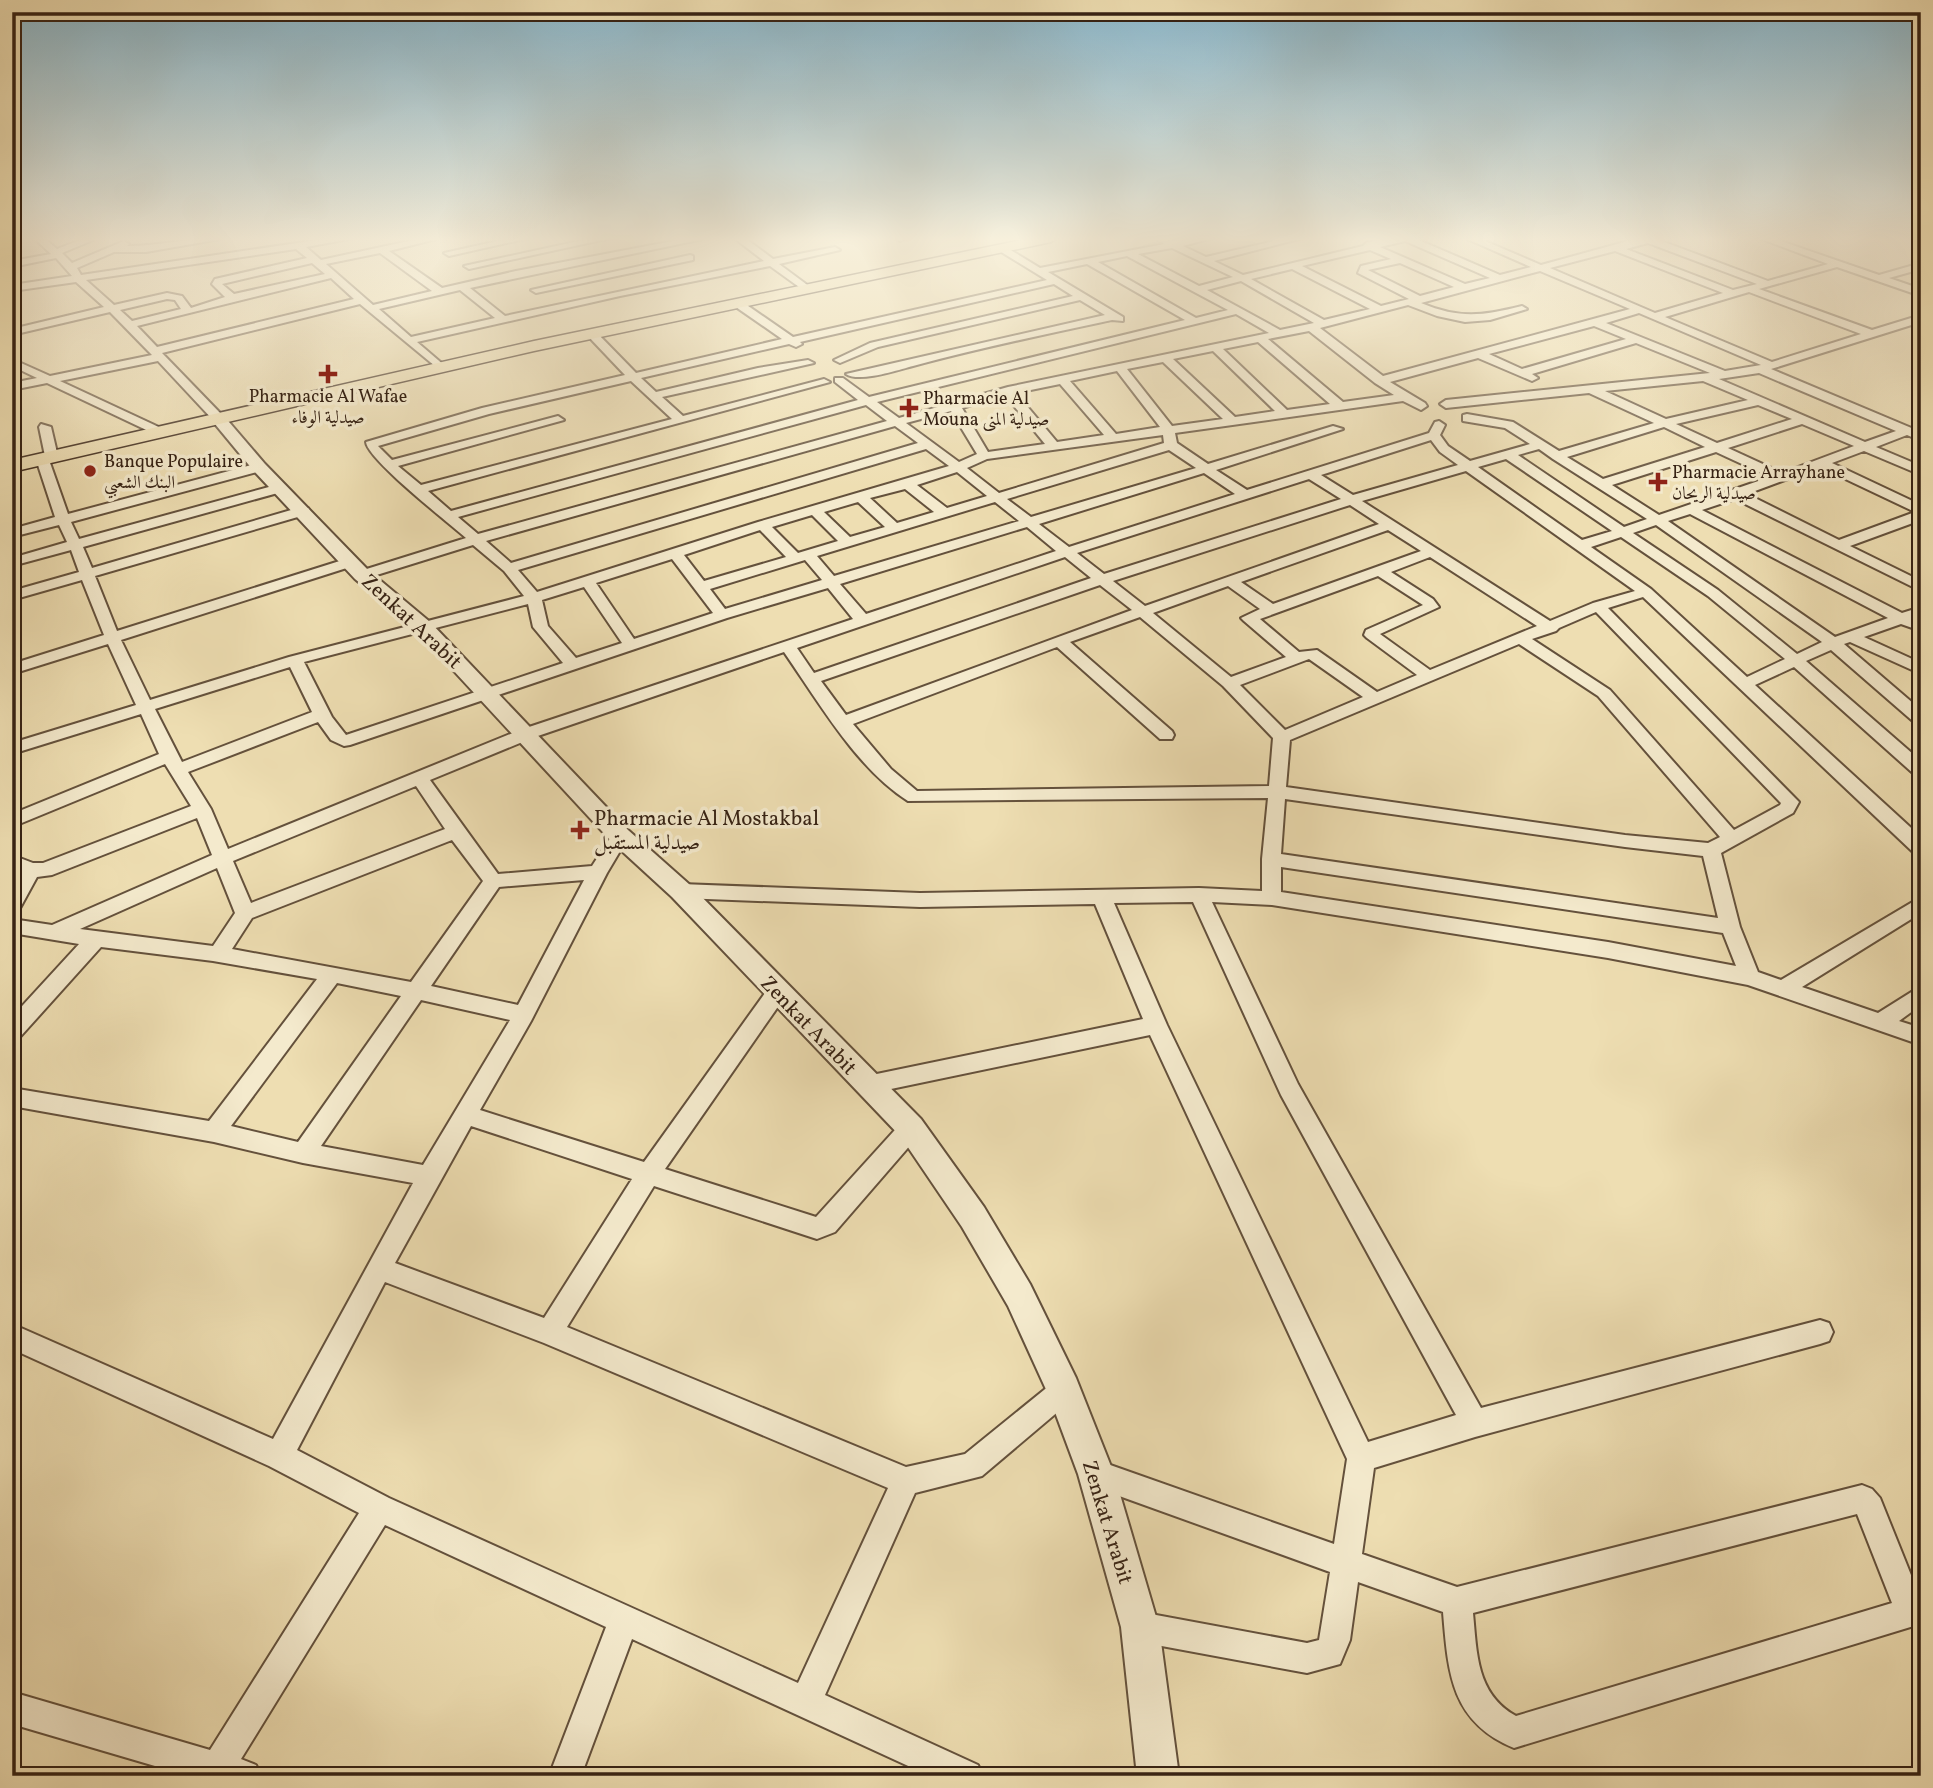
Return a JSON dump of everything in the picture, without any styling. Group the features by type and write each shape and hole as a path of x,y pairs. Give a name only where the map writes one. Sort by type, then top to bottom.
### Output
{"main road":[{"path":"12,466 651,321"}],"street":[{"path":"12,332 56,321"},
{"path":"126,321 218,418"},
{"path":"130,325 146,321"},
{"path":"12,387 157,354 281,321"},
{"path":"388,321 441,368"},
{"path":"411,340 492,321"},
{"path":"509,568 718,490 746,433 853,368 823,360 763,321"},
{"path":"572,663 541,627 534,598 509,568 389,465 372,447 372,442 539,399 877,321"},
{"path":"974,321 874,345 801,367 800,372 804,377 838,378 870,373 958,350 1090,321"},
{"path":"1123,321 1149,337"},
{"path":"447,516 870,400 1070,351 1149,337 1195,321"},
{"path":"1256,321 1277,333"},
{"path":"1311,321 1379,382 1421,407 1724,375 1765,367 1910,321"},
{"path":"389,465 570,432 680,420 746,433 898,420 1169,352 1214,346 1332,321"},
{"path":"1379,382 1602,321"},
{"path":"1667,321 1921,438"},
{"path":"1838,321 1872,334"},
{"path":"1597,323 1724,375"},
{"path":"1039,333 1103,370"},
{"path":"592,334 680,420"},
{"path":"1259,337 1339,405"},
{"path":"1521,373 1636,339"},
{"path":"1214,346 1284,413"},
{"path":"1169,352 1231,420"},
{"path":"1479,354 1564,390"},
{"path":"653,396 758,371 823,360"},
{"path":"13,363 159,432"},
{"path":"1119,366 1168,429 1171,445 1245,495"},
{"path":"1705,377 1921,471"},
{"path":"838,378 999,497 1142,611 1229,683 1282,737 1271,859 1272,898"},
{"path":"1063,380 1112,436"},
{"path":"1590,388 1781,477"},
{"path":"1008,391 1053,445"},
{"path":"12,749 295,660 534,598 763,525 948,472 984,456 1403,397"},
{"path":"539,399 570,432"},
{"path":"1557,456 1665,423 1759,401"},
{"path":"1446,404 1460,408 1467,418"},
{"path":"954,405 984,456"},
{"path":"1421,407 1418,413 1437,429 1444,449 1646,592 1921,848"},
{"name":"Zenkat Arabit","path":"218,418 259,467 356,568 424,626 620,836 681,891 911,1128 972,1217 1019,1295 1064,1390 1096,1474 1140,1627 1158,1776"},
{"path":"51,934 223,858 526,734 1454,425 1467,418 1505,424 1659,520 1833,643 1921,719"},
{"path":"1601,484 1802,420"},
{"path":"45,428 47,458 64,520 113,639 174,763 202,809 245,913"},
{"path":"295,660 337,738 344,741 572,663 831,581 922,536 1028,521 1337,429"},
{"path":"418,490 570,432"},
{"path":"1579,546 1736,494 1907,432"},
{"path":"12,668 356,568 474,540 929,444"},
{"path":"811,679 1101,580 1351,500 1540,444"},
{"path":"922,536 944,513 1171,445"},
{"path":"1506,453 1713,593 1798,662 1921,771"},
{"path":"1821,463 1921,512"},
{"path":"12,533 259,467"},
{"path":"1310,473 1551,628"},
{"path":"907,484 944,513"},
{"path":"12,562 280,488"},
{"path":"1736,494 1920,585"},
{"path":"861,497 894,528 922,536"},
{"path":"1691,509 1900,618 1921,626"},
{"path":"814,510 847,542"},
{"path":"12,596 303,511"},
{"path":"1839,545 1921,512"},
{"path":"763,525 831,581 863,621"},
{"path":"843,722 1059,641 1388,525"},
{"path":"701,587 894,528"},
{"path":"1296,657 1248,621 1271,610 1431,552"},
{"path":"675,553 722,615"},
{"path":"1380,570 1432,607 1374,630 1371,635 1430,677"},
{"path":"1230,580 1271,610"},
{"path":"587,581 631,644"},
{"path":"1282,737 1551,628 1598,606 1646,592"},
{"path":"788,647 843,722 898,787 914,797 1279,792 1625,841 1711,850 1787,809 1790,802 1598,606"},
{"path":"1744,684 1798,662 1833,643 1921,611"},
{"path":"1852,637 1921,669"},
{"path":"1522,639 1604,693 1732,839"},
{"path":"1059,641 1167,736"},
{"path":"1229,683 1296,657 1315,654 1376,699"},
{"path":"12,821 174,763 323,714"},
{"path":"420,778 493,881"},
{"path":"12,862 31,870 45,870 202,809"},
{"path":"218,955 245,913 456,832"},
{"path":"279,1457 429,1176 524,1015 598,872 620,836"},
{"path":"1711,850 1730,927 1749,977"},
{"path":"1271,859 1730,927"},
{"path":"12,905 31,870"},
{"path":"493,881 598,872"},
{"path":"303,1153 493,881"},
{"path":"681,891 920,900 1199,895 1272,898 1608,950 1749,977 1921,1037"},
{"path":"1199,895 1289,1089 1475,1423"},
{"path":"1101,896 1156,1025 1361,1458 1335,1640 1329,1653 1307,1658 1140,1627"},
{"path":"1783,989 1921,904"},
{"path":"12,926 51,934 218,955 416,991 524,1015"},
{"path":"12,1031 97,938"},
{"path":"214,1132 332,975"},
{"path":"549,1332 649,1173 777,992"},
{"path":"1882,1022 1921,994"},
{"path":"867,1085 1156,1025"},
{"path":"12,1097 214,1132 303,1153 429,1176"},
{"path":"467,1115 817,1228 826,1224 911,1128"},
{"path":"381,1269 549,1332 906,1481 972,1466 1064,1390"},
{"path":"1361,1458 1475,1423 1820,1332"},
{"path":"12,1336 279,1457 379,1508 967,1776"},
{"path":"1096,1474 1457,1602 1857,1499 1867,1503 1909,1608 1906,1614 1514,1732 1488,1715 1467,1688 1457,1602"},
{"path":"806,1702 906,1481"},
{"path":"12,1708 230,1772 379,1508"},
{"path":"565,1776 625,1618"}],"place":[{"name":"Pharmacie Al Wafae صيدلية الوفاء","path":"328,374"},
{"name":"Pharmacie Al Mouna صيدلية المنى","path":"909,408"},
{"name":"Banque Populaire البنك الشعبي","path":"90,471"},
{"name":"Pharmacie Arrayhane صيدلية الريحان","path":"1658,482"},
{"name":"Pharmacie Al Mostakbal صيدلية المستقبل","path":"580,830"}]}
